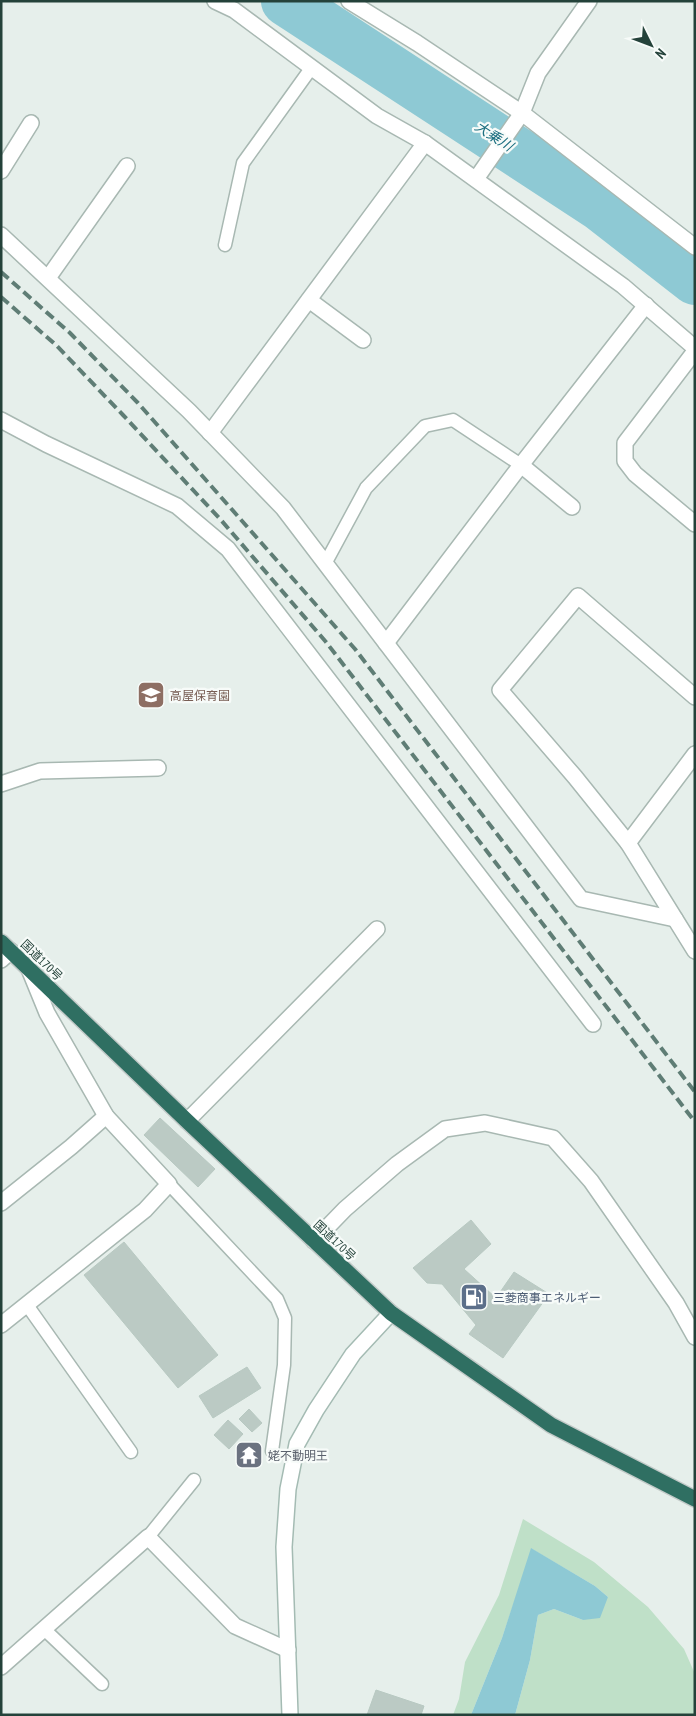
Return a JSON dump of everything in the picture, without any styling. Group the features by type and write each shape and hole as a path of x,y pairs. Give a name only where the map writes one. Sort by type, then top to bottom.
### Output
{"highway":[{"name":"国道170号","path":"5,951 29,968 314,1241 391,1312 551,1425 695,1499"}],"street":[{"path":"215,1 234,10 377,116 425,143 476,179 623,286 695,350 625,443 624,461 635,474 695,524"},
{"path":"349,1 522,113 695,247"},
{"path":"476,179 522,113 538,73 589,1"},
{"path":"1,171 31,122"},
{"path":"210,433 425,143"},
{"path":"48,278 127,166"},
{"path":"1,235 189,411 283,508 581,899 675,919"},
{"path":"309,300 363,340"},
{"path":"386,643 521,465 646,305"},
{"path":"1,420 46,444 177,506 228,549 593,1024"},
{"path":"521,465 572,507"},
{"path":"695,697 578,596 500,690 575,776 628,843 695,951"},
{"path":"628,843 695,754"},
{"path":"1,784 40,771 158,768"},
{"path":"187,1120 377,929"},
{"path":"1,1325 145,1210 169,1184 106,1116 47,1012 29,968"},
{"path":"1,1203 106,1116"},
{"path":"314,1241 345,1209 397,1164 445,1129 485,1123 553,1138 591,1181 676,1302 695,1337"},
{"path":"290,1715 284,1547 288,1489 297,1444 316,1410 353,1354 391,1312"},
{"path":"1,1667 148,1537 235,1626 288,1650"}],"lane":[{"path":"226,244 243,163 312,67"},
{"path":"325,564 366,488 425,426 453,420 521,465"},
{"path":"169,1184 277,1299 285,1318 284,1364 272,1451"},
{"path":"27,1305 131,1452"},
{"path":"148,1537 194,1480"},
{"path":"44,1629 102,1684"}],"green space":[{"path":"523,1519 594,1562 648,1607 684,1649 695,1674 695,1715 515,1715 530,1660 538,1615 554,1609 583,1620 608,1597 595,1586 532,1549 502,1638 471,1715 453,1715 459,1699 465,1662 499,1595"}],"water":[{"path":"531,1548 595,1586 608,1597 600,1618 583,1620 554,1609 538,1615 530,1660 515,1715 471,1715 502,1638"}],"building":[{"path":"160,1118 215,1169 198,1187 144,1135"},
{"path":"471,1220 491,1244 464,1269 496,1298 514,1272 549,1294 503,1358 469,1334 476,1325 442,1284 427,1283 413,1268"},
{"path":"124,1242 218,1355 178,1388 84,1275"},
{"path":"247,1367 261,1388 213,1418 199,1396"},
{"path":"249,1409 262,1423 252,1432 239,1419"},
{"path":"228,1420 243,1434 229,1449 214,1435"},
{"path":"376,1690 424,1706 421,1715 367,1715"}],"waterway":[{"name":"大乗川","path":"286,1 600,206 695,280"}],"railway":[{"path":"1,272 70,333 138,403 355,649 695,1092"},
{"path":"1,297 56,345 123,415 221,520 326,642 695,1122"}],"place":[{"name":"高屋保育園","path":"151,695"},
{"name":"三菱商事エネルギー","path":"474,1297"},
{"name":"姥不動明王","path":"249,1455"}]}
